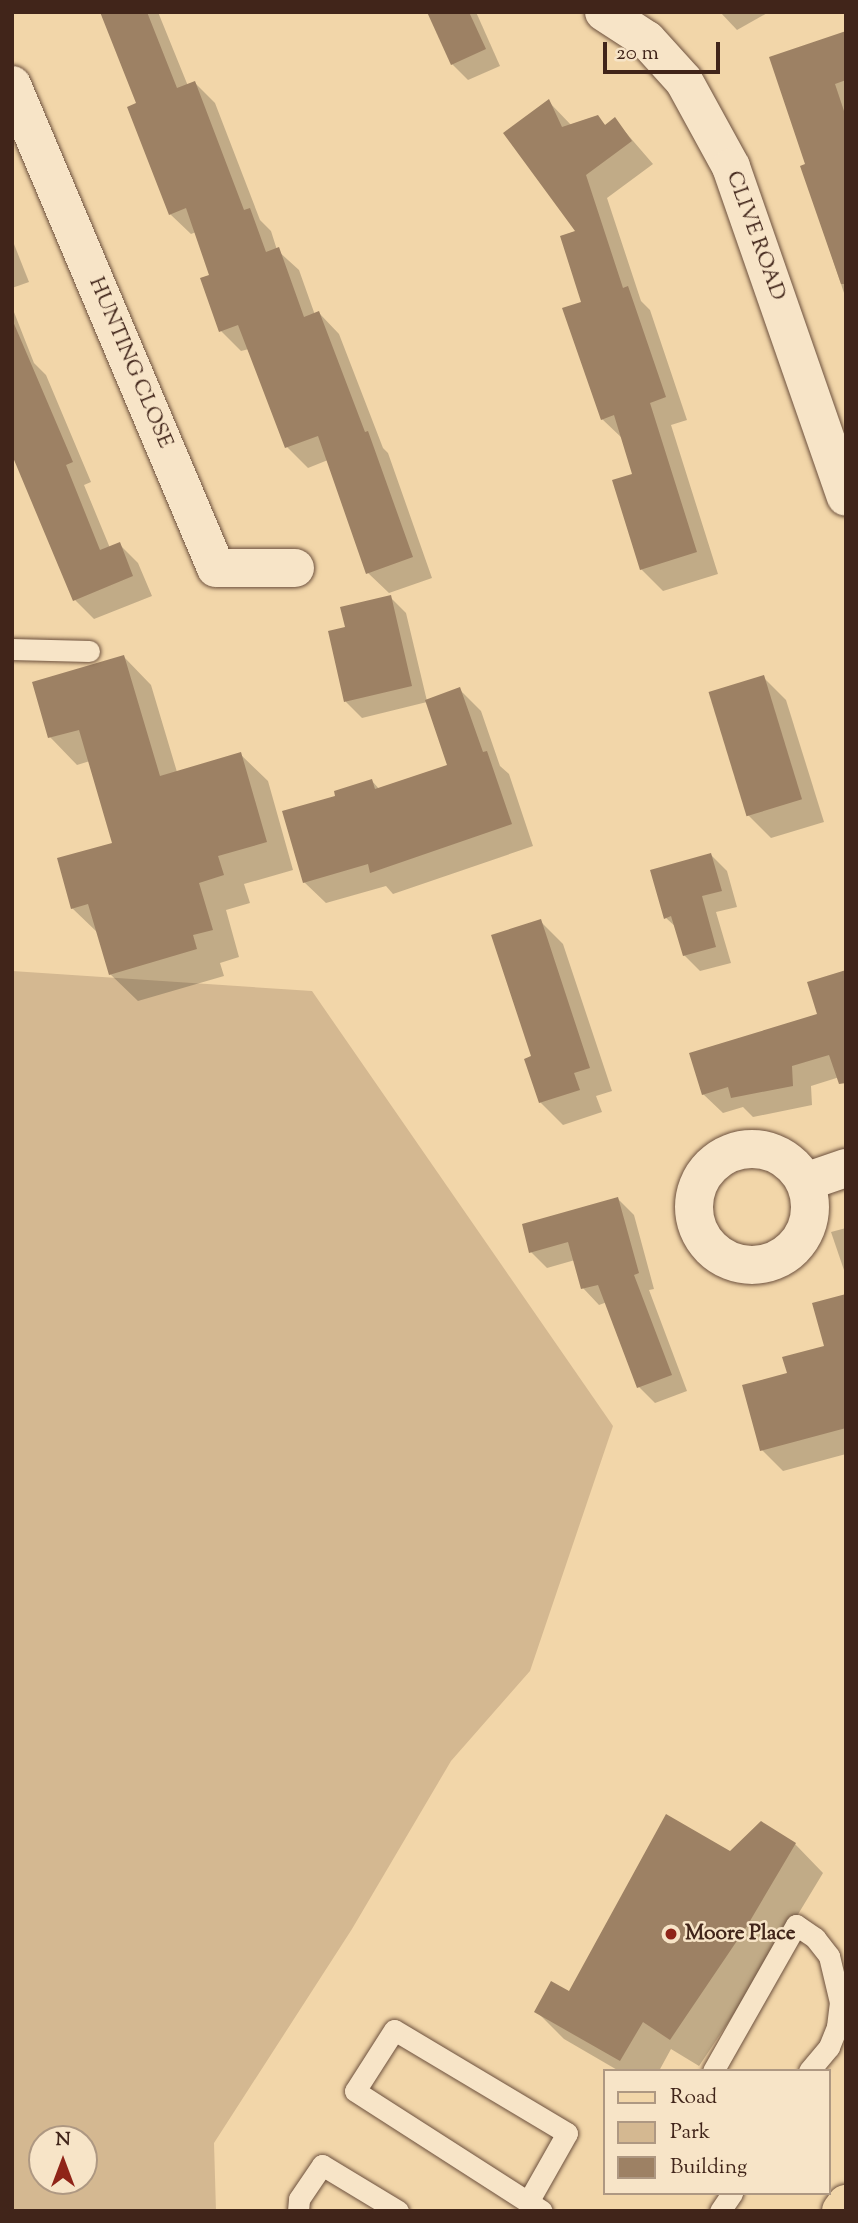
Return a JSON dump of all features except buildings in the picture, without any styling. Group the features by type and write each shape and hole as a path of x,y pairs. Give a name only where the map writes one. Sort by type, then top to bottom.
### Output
{"main road":[{"path":"841,2211 846,2204"}],"street":[{"name":"CLIVE ROAD","path":"604,12 647,40 684,81 731,167 846,497"},
{"name":"HUNTING CLOSE","path":"12,85 216,568 295,568"},
{"path":"805,1182 846,1168"}],"lane":[{"path":"12,649 89,652"},
{"path":"714,2069 796,1925 815,1938 829,1956 840,2002 837,2027 829,2047 811,2069"},
{"path":"394,2030 567,2133 535,2206 355,2091 394,2030"},
{"path":"298,2211 299,2199 322,2165 398,2211"},
{"path":"720,2211 731,2195"}],"green space":[{"path":"12,971 312,991 613,1426 530,1671 451,1761 352,1929 214,2143 216,2211 12,2211"}],"place":[{"name":"Moore Place","path":"671,1934"}]}
